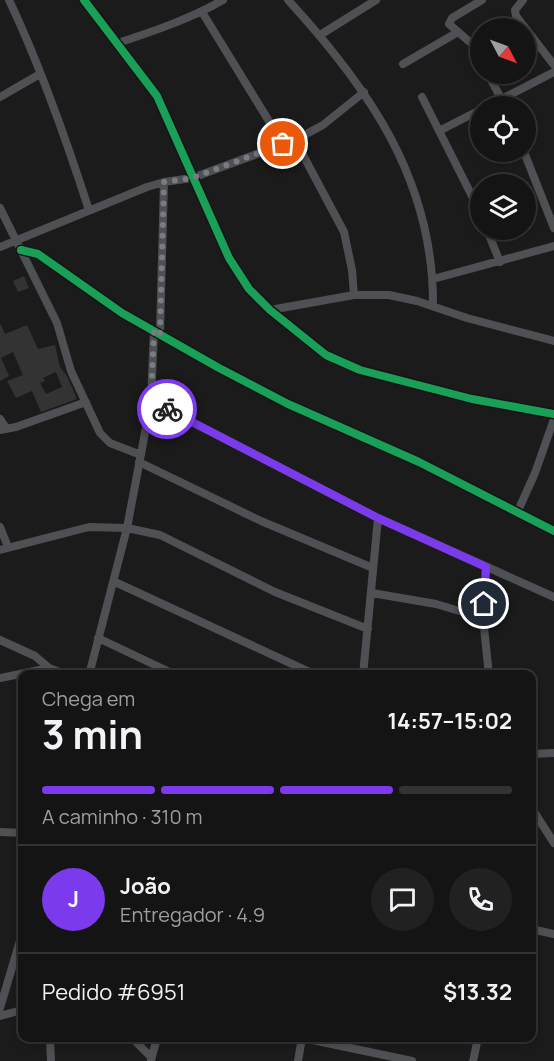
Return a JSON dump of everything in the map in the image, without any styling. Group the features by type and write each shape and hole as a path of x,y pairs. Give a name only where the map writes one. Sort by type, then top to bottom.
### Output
{"street":[{"path":"0,5 7,0 25,35 69,148 89,210"},
{"path":"84,0 161,102 192,178 237,273 270,310 326,355 360,370 472,399 554,414"},
{"path":"118,43 202,12 223,0"},
{"path":"288,0 320,35 364,92 382,120 409,176 423,219 433,279 433,306"},
{"path":"320,35 376,0"},
{"path":"470,42 449,26 450,21 482,0"},
{"path":"523,0 515,10 516,15 554,64"},
{"path":"202,12 283,144"},
{"path":"403,64 458,32"},
{"path":"515,96 554,72"},
{"path":"0,96 40,74"},
{"path":"0,247 164,182 192,178 295,140 323,125 364,92"},
{"path":"422,97 470,192"},
{"path":"439,131 470,115"},
{"path":"295,140 344,232 352,270 354,295"},
{"path":"528,162 554,228"},
{"path":"90,670 115,582 151,401 157,332 164,182"},
{"path":"0,208 57,323 71,371 105,439 261,521 373,568"},
{"path":"491,240 500,262"},
{"path":"433,279 554,246"},
{"path":"21,250 38,254 114,308 219,368 288,404 419,462 554,531"},
{"path":"270,310 354,295 389,295 554,341"},
{"path":"151,401 378,518 554,597"},
{"path":"0,419 3,429 16,427 86,402"},
{"path":"517,513 535,473 554,419"},
{"path":"364,670 378,518"},
{"path":"0,527 4,549 89,527 127,528 160,535 275,592 368,629"},
{"path":"486,567 483,618 488,670"},
{"path":"115,582 305,670"},
{"path":"372,593 436,604 483,618"},
{"path":"98,638 165,670"},
{"path":"0,640 35,656 54,670"},
{"path":"39,670 49,668"},
{"path":"0,678 18,674"},
{"path":"536,754 554,753"},
{"path":"536,815 554,843"},
{"path":"0,832 18,832"},
{"path":"536,930 554,934"},
{"path":"0,1008 3,988 18,945"},
{"path":"0,1016 18,1011"},
{"path":"50,1042 51,1061"},
{"path":"136,1042 151,1059"},
{"path":"151,1059 156,1042"},
{"path":"298,1061 302,1042"},
{"path":"322,1042 412,1061"},
{"path":"473,1061 477,1042"}],"building":[{"path":"24,276 29,288 18,292 13,281"},
{"path":"0,323 5,334 27,325 38,349 55,345 60,367 67,376 77,399 41,412 32,391 16,398 7,381 23,375 13,352 1,358 9,376 0,381","holes":["56,372 62,387 46,394 40,383 45,381 43,378"]}],"cycle path":[{"path":"84,0 157,96 229,258 249,289 270,310 326,355 360,370 472,399 554,414"},
{"path":"21,250 38,254 122,313 219,368 288,404 419,462 554,531"}],"way so far":[{"path":"167,409 151,401 154,330 160,334 164,182 192,178 283,144"}],"route":[{"path":"167,409 378,518 486,567 484,604"}]}
